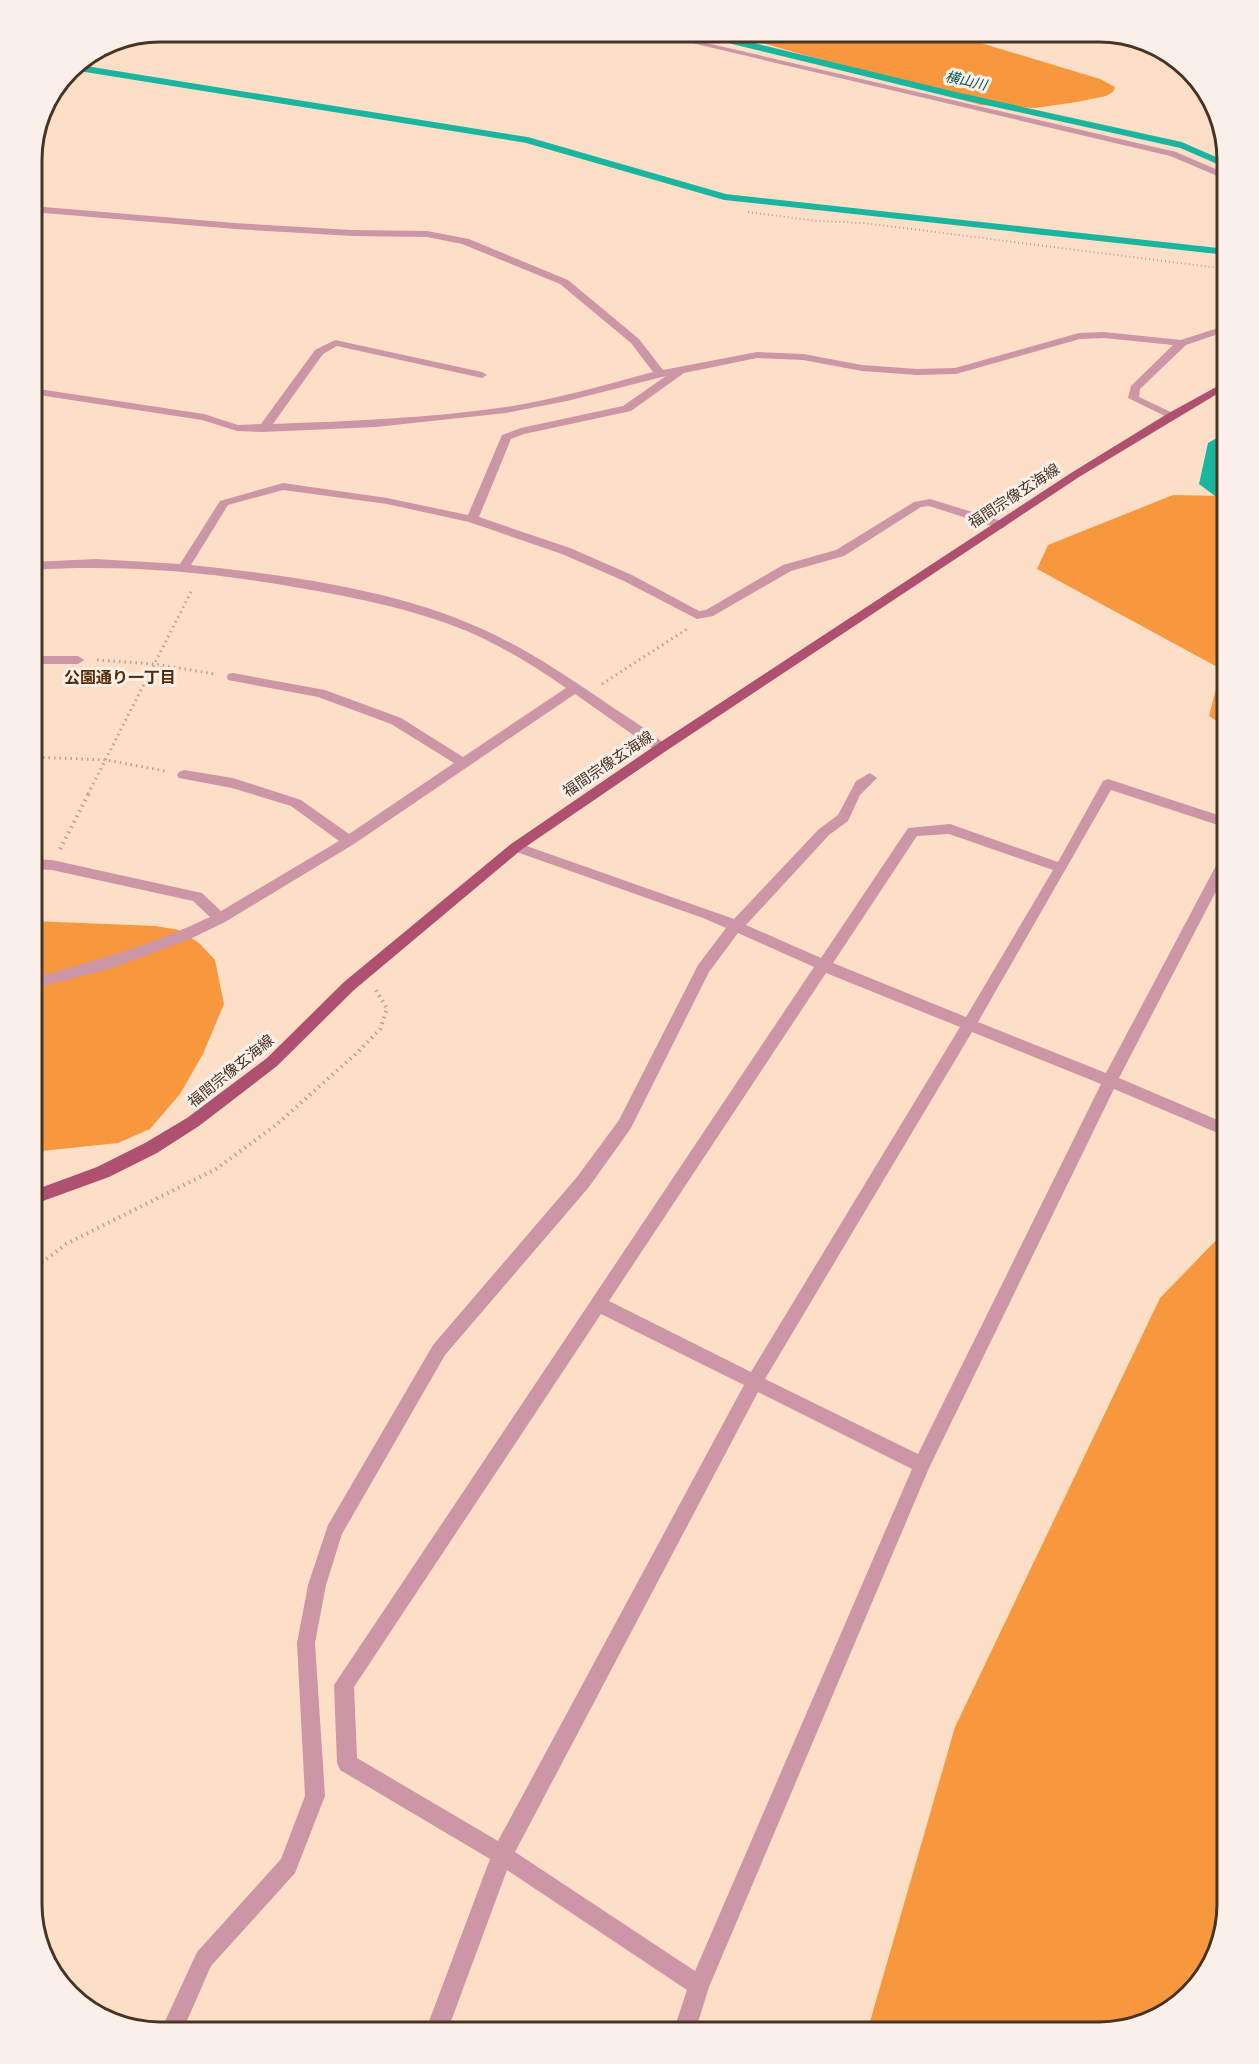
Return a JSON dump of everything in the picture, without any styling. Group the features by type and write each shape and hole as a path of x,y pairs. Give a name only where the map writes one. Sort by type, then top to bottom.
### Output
{"main road":[{"name":"福間宗像玄海線","path":"42,1194 103,1172 151,1148 193,1122 272,1062 366,972 516,847 661,748 1001,525 1171,416 1217,390"}],"street":[{"path":"692,42 1109,138 1173,154 1217,173"},
{"path":"42,210 352,233 427,234 465,241 564,282 635,341 660,374"},
{"path":"42,393 204,417 237,428 376,424 506,410 757,354 803,357 862,368 917,372 957,371 1078,336 1104,335 1182,343 1217,331"},
{"path":"263,429 319,352 334,343 482,375"},
{"path":"1171,416 1134,398 1135,388 1182,343"},
{"path":"472,519 506,437 521,431 627,409 684,369"},
{"path":"183,568 224,503 283,486 387,501 472,519 576,556 628,578 697,615 709,613 787,568 840,553 918,504 930,502 1001,525"},
{"path":"42,566 114,564 203,570 340,591 438,617 498,641 579,692 661,748"},
{"path":"42,660 78,660"},
{"path":"233,677 320,693 396,721 463,763"},
{"path":"42,980 107,964 183,936 220,918 349,841 463,763 579,692"},
{"path":"184,775 233,783 296,803 349,841"},
{"path":"176,2022 204,1959 288,1866 315,1796 306,1643 317,1585 334,1531 439,1350 582,1182 625,1124 703,969 736,926 824,832 843,818 854,794 861,784 870,778"},
{"path":"440,2022 502,1856 753,1382 1062,868 1108,784 1217,820"},
{"path":"699,1986 502,1856 347,1763 344,1685 913,831 950,829 1062,868"},
{"path":"516,847 708,914 825,966 1217,1127"},
{"path":"42,865 197,897 220,918"},
{"path":"687,2022 699,1986 922,1465 1110,1081 1217,877"},
{"path":"598,1304 922,1465"}],"path":[{"path":"748,212 817,221 864,223 1217,268"},
{"path":"52,866 203,570"},
{"path":"579,692 695,624 697,615"},
{"path":"78,660 156,664 233,677"},
{"path":"42,757 106,760 184,775"},
{"path":"42,1262 66,1244 216,1169 276,1125 358,1052 380,1029 387,1009 366,972"}],"shaded area":[{"path":"758,42 978,42 1100,79 1115,87 1113,92 1106,96 1035,108 981,105"},
{"path":"1173,495 1217,496 1217,667 1037,569 1048,545"},
{"path":"1217,685 1217,721 1209,716"},
{"path":"42,921 156,926 179,930 199,943 215,960 224,1004 203,1054 180,1094 150,1129 118,1143 42,1151"},
{"path":"1217,1239 1217,1904 1213,1935 1208,1949 1193,1976 1177,1993 1151,2010 1122,2020 1100,2022 870,2022 955,1727 1160,1298"}],"water":[{"path":"1217,438 1217,498 1199,484 1208,443"}],"waterway":[{"name":"横山川","path":"737,42 955,95 1181,145 1217,161"},
{"path":"85,69 527,140 725,197 1217,251"}],"district":[{"name":"公園通り一丁目","path":"120,677"}]}
